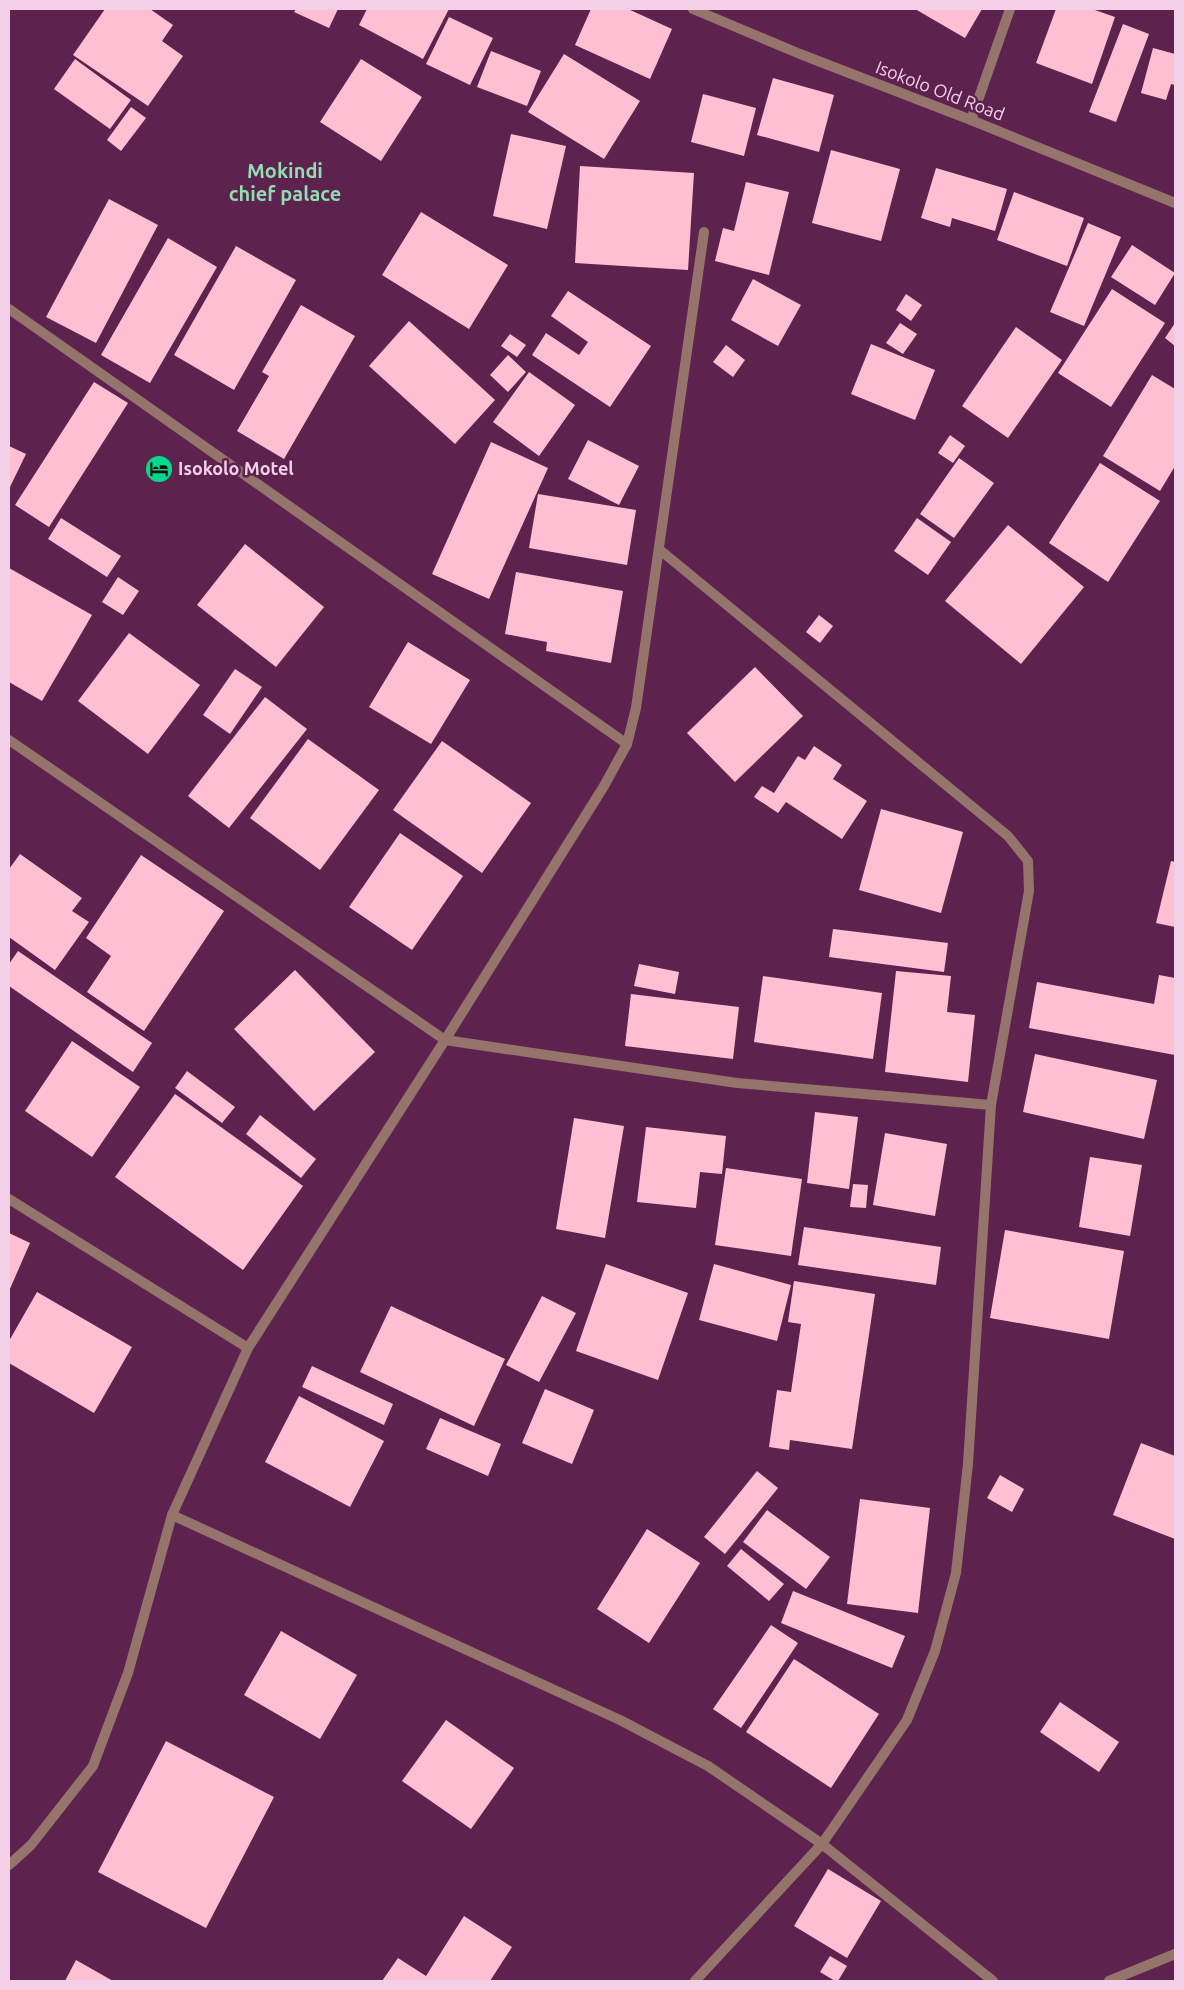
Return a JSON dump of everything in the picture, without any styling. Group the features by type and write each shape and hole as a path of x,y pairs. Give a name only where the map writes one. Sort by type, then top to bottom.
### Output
{"street":[{"name":"Isokolo Old Road","path":"693,9 800,54 972,120 1175,203"},
{"path":"972,120 1010,9"},
{"path":"9,1865 31,1845 93,1766 128,1674 172,1516 248,1348 445,1040 604,786 627,744 636,708 660,550 704,232"},
{"path":"9,308 627,744"},
{"path":"660,550 1008,836 1028,861 1029,892 992,1105 968,1464 956,1573 935,1651 907,1720 822,1844 695,1981"},
{"path":"9,740 445,1040 738,1083 992,1105"},
{"path":"9,1199 248,1348"},
{"path":"172,1516 620,1720 708,1766 822,1844 993,1981"},
{"path":"1109,1981 1175,1954"}],"building":[{"path":"105,9 150,9 173,25 162,41 183,56 148,106 73,55"},
{"path":"296,9 338,9 329,28 294,12"},
{"path":"367,9 449,9 423,59 359,25"},
{"path":"591,9 628,9 672,29 650,79 575,45"},
{"path":"915,9 982,9 965,38"},
{"path":"1056,9 1092,9 1115,17 1092,84 1036,63"},
{"path":"449,17 493,38 470,85 426,64"},
{"path":"1123,24 1149,34 1116,122 1089,112"},
{"path":"1153,48 1175,54 1175,85 1171,84 1166,100 1141,93"},
{"path":"491,51 541,71 527,106 477,87"},
{"path":"564,54 640,101 604,159 528,112"},
{"path":"75,59 131,100 110,129 54,89"},
{"path":"361,59 422,97 381,161 320,122"},
{"path":"773,78 834,95 819,152 757,135"},
{"path":"703,94 756,108 744,156 691,142"},
{"path":"131,107 146,118 121,151 107,140"},
{"path":"511,134 566,146 547,229 493,216"},
{"path":"831,150 900,169 881,241 812,223"},
{"path":"580,166 694,173 688,270 575,263"},
{"path":"936,168 1007,189 995,231 952,218 950,227 921,218"},
{"path":"746,182 789,192 769,275 715,261 723,228 734,231"},
{"path":"1014,192 1084,218 1067,266 997,240"},
{"path":"109,199 158,225 96,343 46,317"},
{"path":"421,212 508,265 469,329 382,275"},
{"path":"1088,223 1121,237 1084,326 1050,312"},
{"path":"168,238 217,267 150,383 101,355"},
{"path":"1132,245 1175,273 1155,305 1111,277"},
{"path":"236,246 296,280 234,390 174,355"},
{"path":"753,279 801,305 778,346 731,320"},
{"path":"1112,289 1165,323 1111,407 1058,373"},
{"path":"568,291 651,346 610,407 532,355 546,333 579,355 588,342 551,316"},
{"path":"906,294 922,305 911,321 896,310"},
{"path":"301,305 355,336 284,459 237,431 269,376 262,372"},
{"path":"409,321 495,400 455,444 369,366"},
{"path":"900,323 917,334 903,354 886,343"},
{"path":"1175,323 1175,346 1165,338"},
{"path":"1016,327 1062,360 1008,438 962,406"},
{"path":"510,334 526,345 517,357 501,346"},
{"path":"871,344 935,370 915,420 851,394"},
{"path":"726,345 745,360 733,377 713,362"},
{"path":"508,355 526,372 508,392 490,375"},
{"path":"529,372 575,405 539,456 493,422"},
{"path":"1152,375 1175,389 1175,466 1160,491 1103,456"},
{"path":"94,382 128,403 49,527 15,505"},
{"path":"950,435 965,446 953,463 938,453"},
{"path":"588,440 639,466 619,505 568,479"},
{"path":"491,442 548,468 489,599 432,574"},
{"path":"9,446 26,454 9,489"},
{"path":"959,458 994,483 954,538 920,514"},
{"path":"1100,463 1160,501 1108,582 1049,543"},
{"path":"538,494 636,510 627,565 529,548"},
{"path":"61,518 121,556 107,577 48,539"},
{"path":"917,518 951,542 928,575 894,551"},
{"path":"1008,525 1084,587 1021,664 945,601"},
{"path":"245,544 324,607 276,667 197,605"},
{"path":"9,568 92,615 42,701 9,682"},
{"path":"516,572 623,591 611,663 546,651 547,642 505,634"},
{"path":"118,577 139,591 123,615 102,602"},
{"path":"819,615 833,626 820,643 806,632"},
{"path":"129,633 200,685 148,754 78,701"},
{"path":"408,642 470,680 431,744 369,707"},
{"path":"755,667 803,716 735,782 687,733"},
{"path":"235,669 262,687 230,734 203,715"},
{"path":"265,697 307,729 229,828 188,796"},
{"path":"308,739 379,790 320,870 250,818"},
{"path":"442,741 531,803 482,873 393,810"},
{"path":"814,746 842,765 833,779 867,801 842,839 786,802 778,813 754,797 762,786 774,793 798,756 805,760"},
{"path":"881,809 963,832 941,913 859,890"},
{"path":"400,833 463,876 412,950 349,907"},
{"path":"20,854 82,898 72,911 89,922 55,970 9,937 9,869"},
{"path":"141,855 224,911 144,1031 87,992 111,956 86,938"},
{"path":"1171,861 1175,862 1175,927 1156,923"},
{"path":"833,929 948,943 944,972 829,957"},
{"path":"18,951 152,1043 133,1072 9,986 9,964"},
{"path":"639,964 679,972 675,994 634,986"},
{"path":"295,970 375,1052 314,1111 234,1029"},
{"path":"896,971 951,976 947,1012 975,1015 968,1082 885,1072"},
{"path":"1159,975 1175,978 1175,1055 1029,1028 1037,982 1154,1004"},
{"path":"763,976 882,993 873,1059 754,1042"},
{"path":"631,994 739,1007 733,1059 625,1046"},
{"path":"72,1041 140,1087 92,1157 25,1111"},
{"path":"1035,1054 1157,1080 1144,1139 1023,1112"},
{"path":"187,1071 235,1107 222,1123 175,1088"},
{"path":"175,1094 303,1186 243,1270 115,1177"},
{"path":"815,1112 858,1117 849,1189 807,1183"},
{"path":"260,1115 316,1159 301,1178 246,1134"},
{"path":"574,1118 624,1126 605,1238 556,1229"},
{"path":"646,1127 726,1136 722,1174 700,1172 696,1208 637,1202"},
{"path":"885,1133 947,1144 935,1216 873,1205"},
{"path":"1090,1157 1142,1165 1130,1236 1079,1227"},
{"path":"726,1168 802,1179 791,1256 715,1245"},
{"path":"853,1184 868,1185 866,1208 850,1207"},
{"path":"804,1227 941,1247 936,1285 798,1265"},
{"path":"1005,1230 1124,1251 1109,1339 990,1318"},
{"path":"9,1233 30,1243 9,1291"},
{"path":"606,1264 688,1293 658,1380 576,1351"},
{"path":"714,1264 791,1285 777,1341 699,1320"},
{"path":"794,1281 875,1294 852,1449 790,1440 789,1450 769,1447 777,1390 791,1392 801,1324 788,1322"},
{"path":"37,1292 132,1347 94,1413 9,1363 9,1341"},
{"path":"542,1296 576,1313 539,1382 506,1365"},
{"path":"391,1306 505,1359 474,1426 360,1372"},
{"path":"312,1366 393,1404 384,1425 302,1387"},
{"path":"545,1389 594,1410 572,1464 522,1443"},
{"path":"299,1396 384,1441 350,1507 265,1462"},
{"path":"440,1418 501,1444 488,1476 426,1449"},
{"path":"1141,1443 1175,1456 1175,1539 1113,1515"},
{"path":"757,1471 778,1488 725,1554 704,1537"},
{"path":"1000,1475 1024,1489 1012,1512 987,1498"},
{"path":"860,1499 930,1508 918,1613 847,1604"},
{"path":"767,1510 830,1557 806,1589 743,1542"},
{"path":"647,1529 700,1563 649,1643 597,1609"},
{"path":"741,1549 784,1584 769,1601 727,1566"},
{"path":"793,1591 905,1636 892,1668 781,1623"},
{"path":"771,1625 798,1643 741,1728 713,1709"},
{"path":"281,1631 357,1675 320,1739 244,1695"},
{"path":"794,1659 879,1714 831,1788 746,1732"},
{"path":"1060,1702 1119,1742 1099,1772 1040,1732"},
{"path":"446,1720 514,1768 471,1829 402,1781"},
{"path":"166,1741 274,1797 206,1928 98,1872"},
{"path":"828,1869 881,1901 847,1958 794,1926"},
{"path":"464,1916 512,1947 490,1981 382,1981 398,1958 426,1976"},
{"path":"830,1956 847,1966 838,1981 820,1972"},
{"path":"76,1960 113,1981 65,1981"}],"place":[{"name":"Isokolo Motel","path":"159,469"}],"district":[{"name":"Mokindi chief palace","path":"285,182"}]}
